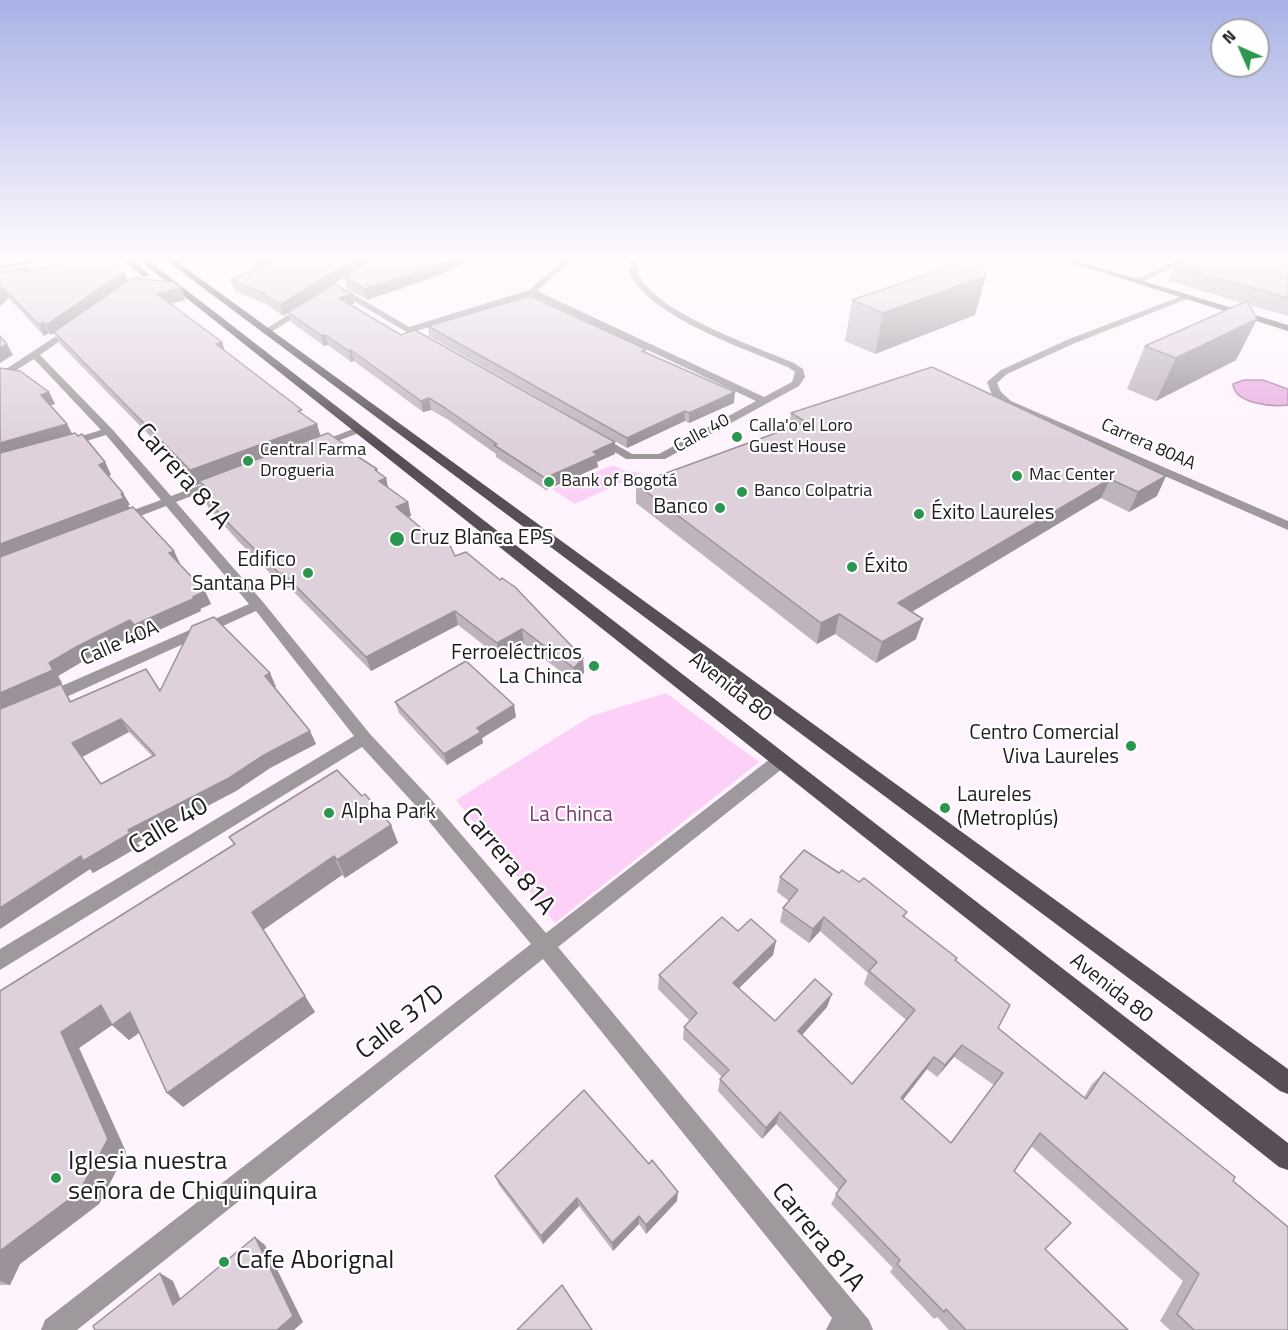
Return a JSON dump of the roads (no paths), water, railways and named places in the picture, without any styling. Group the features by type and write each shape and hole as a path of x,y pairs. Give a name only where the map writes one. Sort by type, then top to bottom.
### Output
{"main road":[{"name":"Avenida 80","path":"221,320 1288,1158"},
{"name":"Avenida 80","path":"250,320 1288,1083"}],"street":[{"path":"265,332 285,320"},
{"path":"392,320 439,348"},
{"path":"409,330 441,320"},
{"path":"592,320 763,400"},
{"name":"Calle 40","path":"590,434 630,457 639,459 661,457 796,384 800,377 800,371 791,365 689,320"},
{"name":"Carrera 80AA","path":"1127,320 1072,341 1004,372 992,382 996,393 1007,403 1288,526"},
{"path":"1262,320 1288,328"},
{"path":"0,377 83,322"},
{"name":"Carrera 81A","path":"35,355 108,431 169,501 258,605 364,738 428,808 545,946 850,1326"},
{"path":"309,448 360,429"},
{"path":"54,447 108,431"},
{"path":"105,526 233,477"},
{"name":"Calle 40A","path":"32,706 258,605"},
{"name":"Calle 40","path":"0,960 364,738"},
{"name":"Calle 37D","path":"55,1330 781,760"}],"place":[{"name":"Calla'o el Loro Guest House","path":"737,437"},
{"name":"Central Farma Drogueria","path":"248,461"},
{"name":"Mac Center","path":"1017,476"},
{"name":"Bank of Bogotá","path":"549,482"},
{"name":"Banco Colpatria","path":"742,492"},
{"name":"Banco","path":"720,508"},
{"name":"Éxito Laureles","path":"919,514"},
{"name":"Cruz Blanca EPS","path":"397,539"},
{"name":"Éxito","path":"852,567"},
{"name":"Edifico Santana PH","path":"308,573"},
{"name":"Ferroeléctricos La Chinca","path":"594,666"},
{"name":"Centro Comercial Viva Laureles","path":"1131,746"},
{"name":"Laureles (Metroplús)","path":"945,808"},
{"name":"Alpha Park","path":"329,813"},
{"name":"Iglesia nuestra señora de Chiquinquira","path":"56,1178"},
{"name":"Cafe Aborignal","path":"224,1262"}],"park label":[{"name":"La Chinca","path":"571,816"}]}
